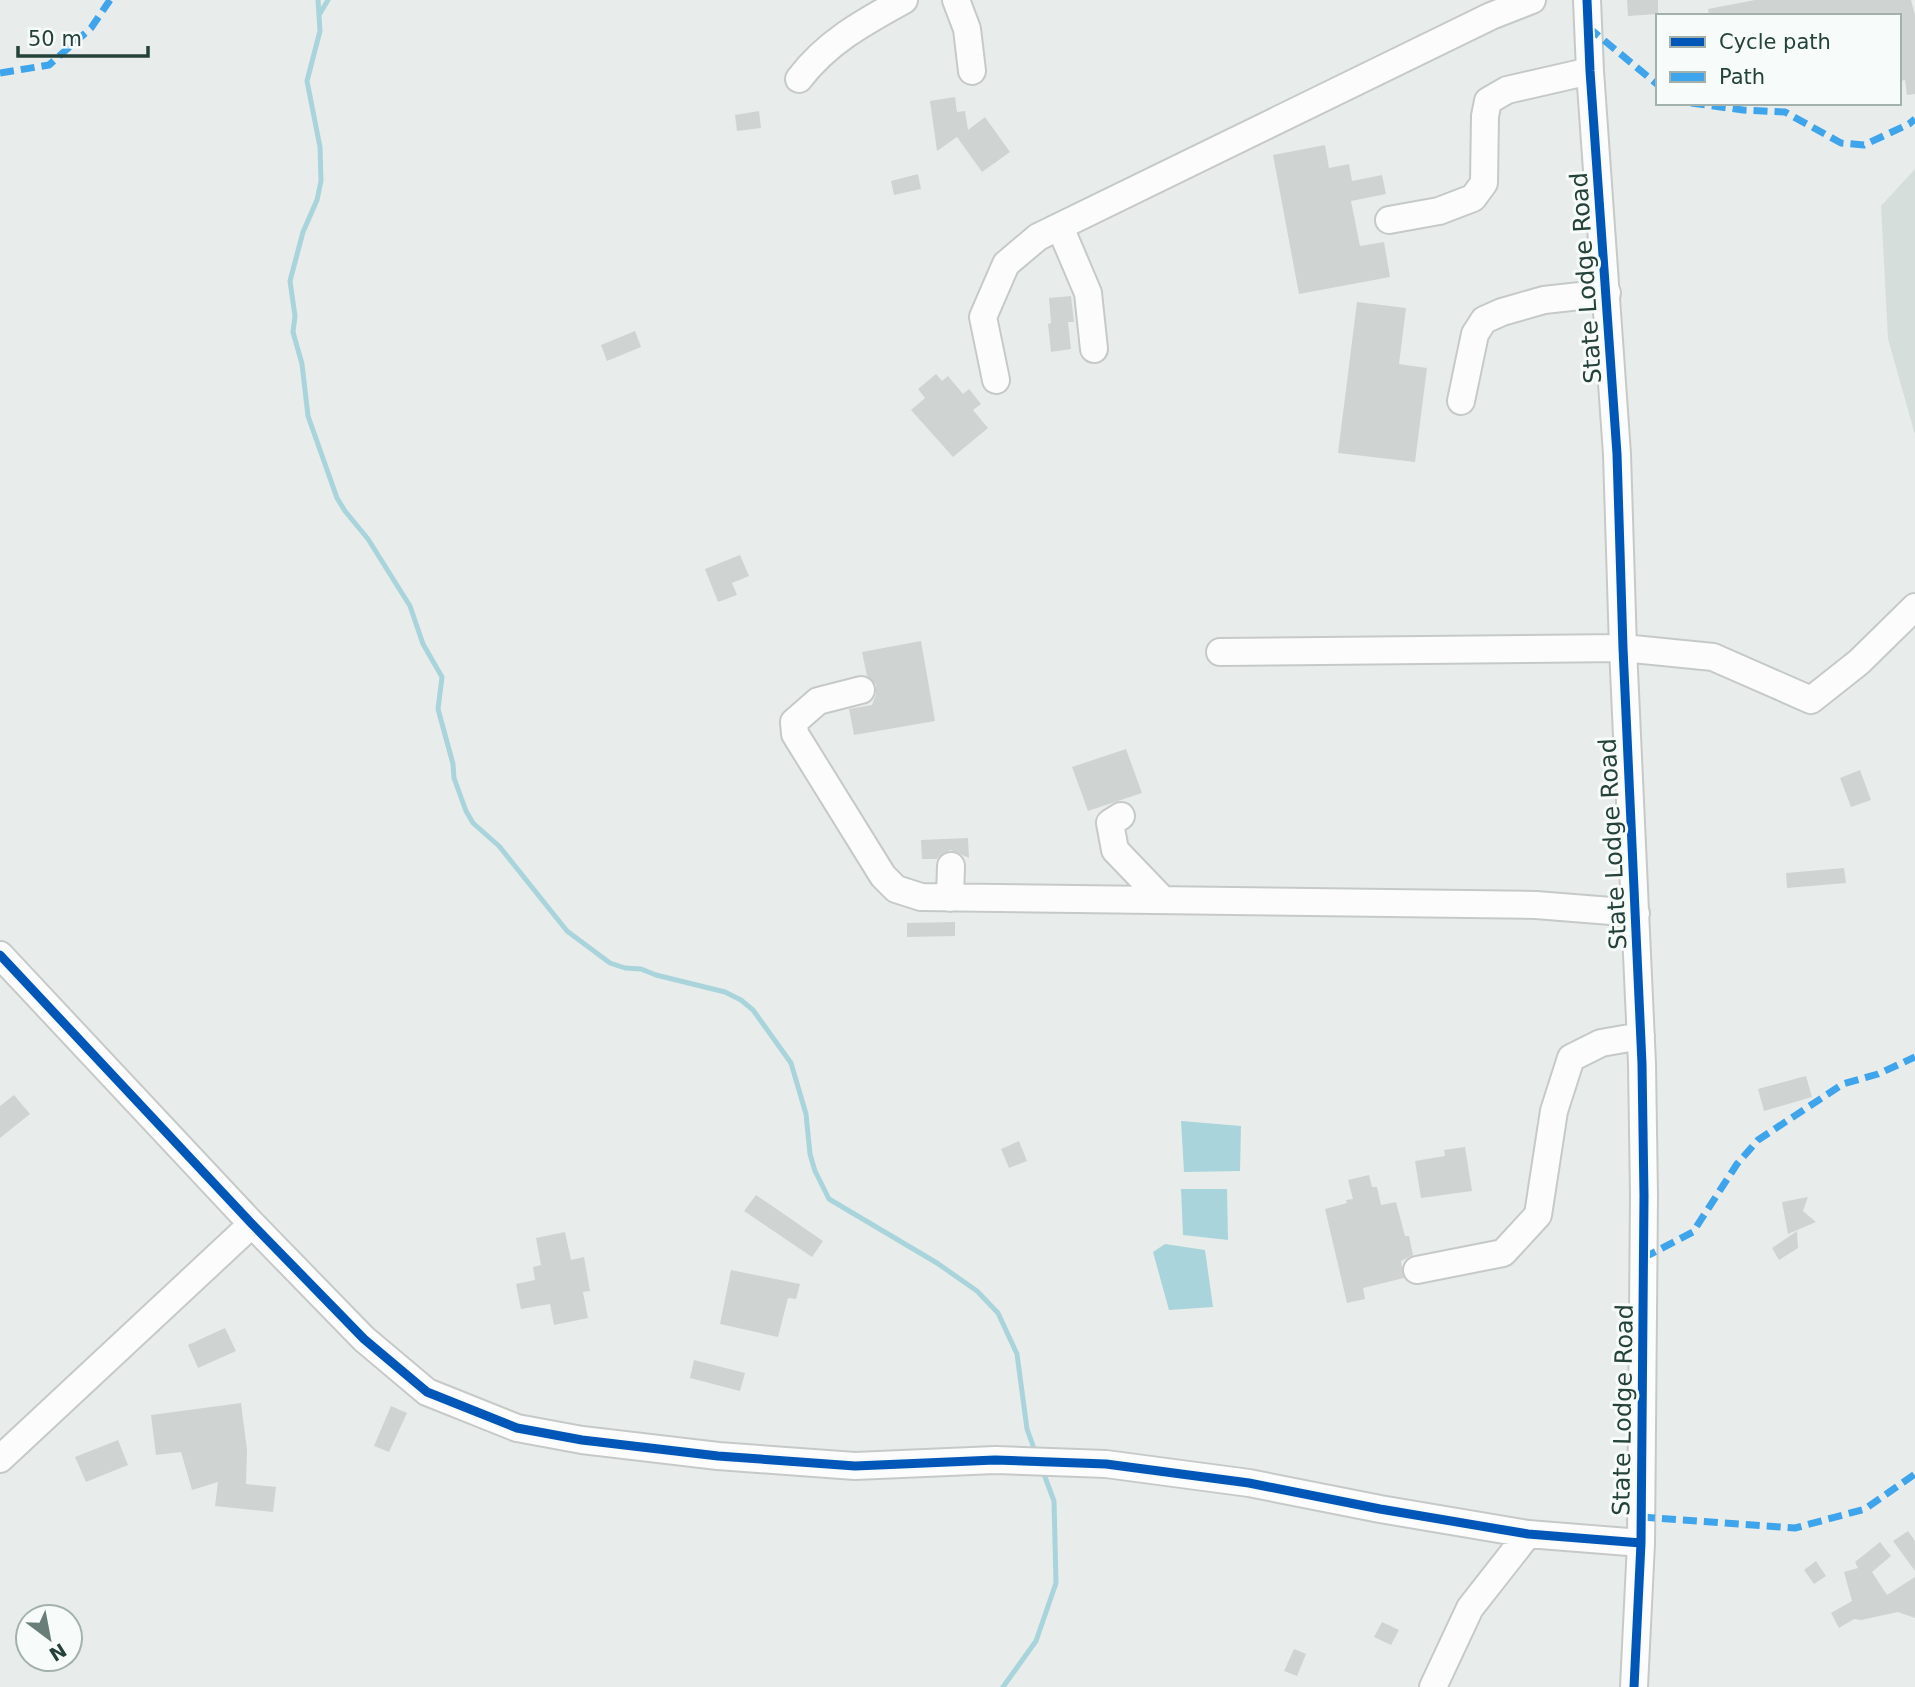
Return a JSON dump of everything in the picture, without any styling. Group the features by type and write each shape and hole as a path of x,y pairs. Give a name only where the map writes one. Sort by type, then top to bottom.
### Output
{"street":[{"path":"799,79 815,58 859,26 904,0"},
{"path":"956,0 967,29 972,71"},
{"path":"996,380 983,317 1006,264 1049,232 1479,22 1532,0"},
{"name":"State Lodge Road","path":"1587,0 1617,454 1641,1036 1644,1196 1641,1543 1634,1687"},
{"path":"1389,220 1439,211 1473,198 1484,183 1485,116 1488,101 1507,90 1590,71"},
{"path":"1049,232 1088,293 1094,349"},
{"path":"1461,401 1475,334 1484,320 1544,300 1607,293"},
{"path":"1220,652 1623,648 1713,657 1811,700 1858,662 1915,607"},
{"path":"860,690 818,701 794,722 794,734 883,876 896,889 920,897 1536,905 1636,914"},
{"path":"1121,816 1110,823 1115,850 1162,899"},
{"path":"950,898 951,866"},
{"path":"0,955 252,1224 364,1339 426,1392 517,1428 582,1440 718,1456 855,1466 995,1460 1106,1464 1249,1483 1528,1534 1641,1543"},
{"path":"1417,1270 1503,1253 1538,1215 1554,1111 1571,1058 1601,1043 1641,1036"},
{"path":"0,1459 252,1224"},
{"path":"1433,1687 1471,1608 1528,1534"}],"shaded area":[{"path":"1915,169 1915,435 1888,339 1881,206"}],"water":[{"path":"1181,1121 1241,1126 1240,1171 1184,1172"},
{"path":"1181,1189 1227,1189 1228,1240 1183,1235"},
{"path":"1165,1244 1205,1250 1213,1307 1169,1310 1153,1252"}],"building":[{"path":"1627,0 1658,0 1658,14 1628,16"},
{"path":"1755,0 1911,0 1915,15 1915,94 1907,95 1905,80 1901,81 1901,14 1709,14 1708,9"},
{"path":"955,97 957,112 965,111 968,130 985,117 1010,152 982,172 957,137 937,151 930,101"},
{"path":"759,111 761,128 737,131 735,115"},
{"path":"1325,145 1329,168 1349,164 1352,181 1382,175 1386,194 1351,201 1360,246 1384,242 1390,277 1299,294 1273,155"},
{"path":"918,174 921,189 894,195 891,181"},
{"path":"1071,296 1074,322 1068,322 1071,349 1051,352 1049,298"},
{"path":"1357,302 1406,308 1399,364 1427,368 1415,462 1338,453"},
{"path":"635,331 641,347 607,361 601,345"},
{"path":"936,374 942,381 948,376 963,394 969,389 981,404 973,410 988,428 953,457 911,410 925,398 918,389"},
{"path":"740,555 749,576 732,583 737,595 718,602 705,569"},
{"path":"921,641 935,721 854,735 849,709 872,705 876,694 876,685 867,676 862,652"},
{"path":"1126,749 1142,793 1088,811 1072,767"},
{"path":"1860,770 1871,800 1851,807 1840,778"},
{"path":"968,838 969,858 951,850 937,859 922,859 921,840"},
{"path":"1844,868 1846,883 1787,888 1786,873"},
{"path":"955,922 955,936 907,937 907,923"},
{"path":"1806,1076 1812,1097 1764,1111 1758,1089"},
{"path":"14,1095 30,1114 0,1138 0,1106"},
{"path":"1019,1141 1027,1161 1009,1168 1001,1149"},
{"path":"1465,1147 1472,1191 1421,1198 1415,1161 1445,1156 1444,1150"},
{"path":"1369,1175 1372,1187 1377,1187 1381,1205 1396,1202 1413,1255 1401,1261 1404,1278 1363,1288 1365,1299 1347,1303 1325,1209 1353,1199 1348,1180"},
{"path":"756,1195 823,1241 812,1257 744,1211"},
{"path":"1808,1197 1803,1211 1816,1222 1788,1234 1782,1202"},
{"path":"1797,1231 1798,1248 1779,1260 1772,1248"},
{"path":"565,1232 571,1260 584,1257 590,1291 583,1292 588,1318 554,1325 550,1304 521,1309 516,1284 535,1280 533,1267 541,1265 536,1238"},
{"path":"731,1270 800,1284 796,1299 788,1298 778,1337 720,1324"},
{"path":"225,1328 236,1351 198,1368 188,1345"},
{"path":"694,1360 745,1373 740,1391 690,1378"},
{"path":"241,1403 247,1450 246,1484 276,1487 273,1512 215,1506 218,1482 192,1490 181,1452 156,1455 151,1415"},
{"path":"391,1406 407,1413 389,1452 374,1446"},
{"path":"118,1440 128,1465 86,1482 75,1457"},
{"path":"1908,1531 1915,1541 1915,1571 1893,1541"},
{"path":"1880,1542 1891,1556 1872,1572 1887,1595 1915,1577 1915,1618 1898,1612 1854,1619 1839,1628 1831,1613 1852,1601 1844,1572 1858,1568 1855,1562"},
{"path":"1816,1561 1826,1576 1814,1584 1804,1570"},
{"path":"1382,1622 1399,1630 1391,1645 1374,1637"},
{"path":"1294,1649 1306,1654 1297,1676 1284,1671"}],"waterway":[{"path":"318,0 320,31 307,81 320,147 321,181 290,281 295,316 293,332 302,364 308,416 337,498 368,539 410,606 423,644 442,677 438,709 453,764 454,778 466,811 473,823 499,846 567,931 610,963 725,992 753,1010 791,1063 806,1114 810,1154 829,1199 937,1263 977,1291 998,1313 1017,1354 1027,1429 1036,1454"},
{"path":"319,15 328,0"},
{"path":"1003,1687 1036,1641 1056,1583 1054,1501 1042,1469"}],"marked path":[{"path":"0,73 49,65 91,28 110,0"},
{"path":"1588,27 1656,83"},
{"path":"1706,105 1785,112 1841,143 1864,145 1915,119"},
{"path":"1643,1258 1693,1232 1737,1164 1758,1140 1843,1084 1878,1074 1915,1057"},
{"path":"1641,1517 1795,1528 1865,1509 1915,1474"}],"cycle path":[{"path":"1587,0 1617,454 1642,1064 1644,1196 1641,1543 1634,1687"},
{"path":"0,955 252,1224 364,1339 427,1392 517,1428 582,1440 718,1456 855,1466 995,1460 1106,1464 1249,1483 1528,1534 1641,1543"}]}
